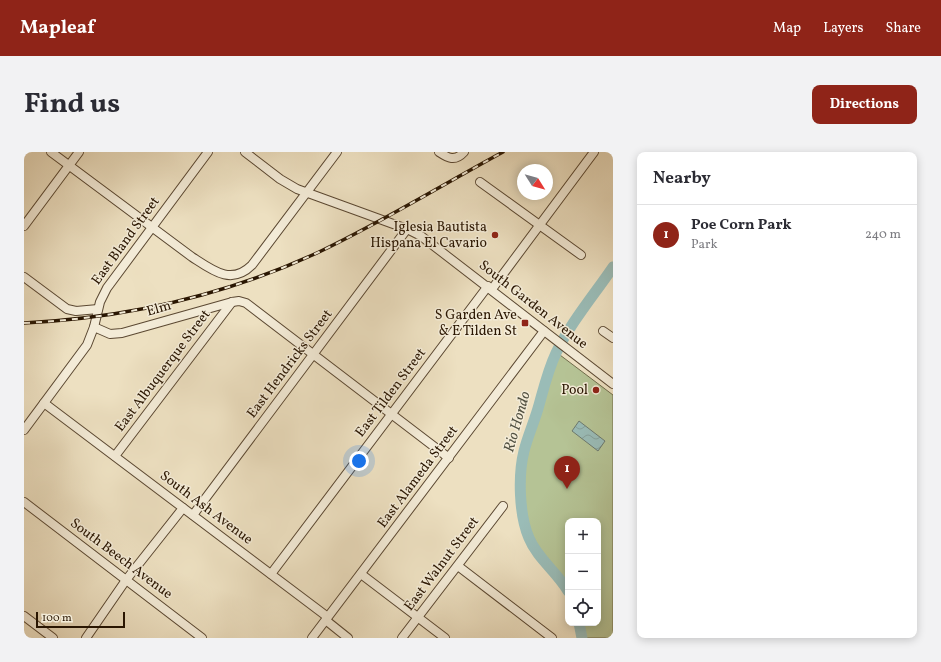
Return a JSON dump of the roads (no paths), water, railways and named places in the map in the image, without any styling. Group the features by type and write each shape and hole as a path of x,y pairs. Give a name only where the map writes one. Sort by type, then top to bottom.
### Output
{"street":[{"path":"51,152 151,227 214,271 224,275 234,275 245,271 252,265 337,152"},
{"path":"24,226 79,152"},
{"name":"East Bland Street","path":"24,430 84,351 94,327 101,298 106,288 208,152"},
{"name":"South Garden Avenue","path":"245,152 286,182 306,193 407,229 427,240 613,384"},
{"path":"439,152 450,159 454,159 464,152"},
{"name":"East Tilden Street","path":"272,574 392,414 539,226 594,152"},
{"path":"480,182 581,255"},
{"name":"East Hendricks Street","path":"193,515 407,229"},
{"path":"24,277 68,309 76,311 98,309"},
{"path":"232,302 239,301 246,303 449,458"},
{"name":"Elm","path":"94,327 110,334 122,333 232,302"},
{"name":"East Albuquerque Street","path":"115,456 232,302"},
{"name":"East Alameda Street","path":"312,638 544,331"},
{"path":"603,331 613,338"},
{"name":"South Ash Avenue","path":"44,403 272,574 325,616 328,622 348,638"},
{"name":"South Beech Avenue","path":"24,502 202,638"},
{"name":"East Walnut Street","path":"402,638 503,506"},
{"path":"86,638 126,580 183,508"},
{"path":"458,566 552,638"},
{"path":"361,574 445,638"},
{"path":"24,616 53,638"}],"water":[{"path":"579,421 605,441 598,451 572,431"}],"waterway":[{"name":"Rio Hondo","path":"567,590 542,559 529,538 521,507 520,483 522,461 546,379 556,353 576,320 613,267"},
{"name":"Rio Hondo","path":"580,626 582,638"}],"railway":[{"path":"24,323 100,316 138,310 175,302 248,281 319,252 389,216 503,152"}],"place":[{"name":"Iglesia Bautista Hispana El Cavario","path":"495,235"},
{"name":"S Garden Ave & E Tilden St","path":"525,323"},
{"name":"Pool","path":"596,390"},
{"name":"Poe Corn Park","path":"567,489"}]}
